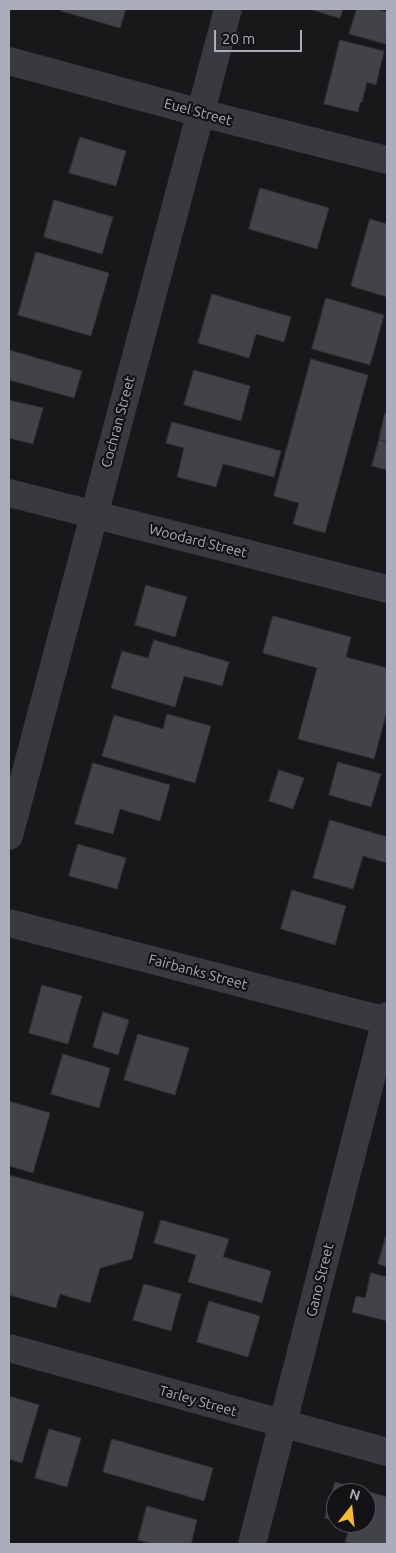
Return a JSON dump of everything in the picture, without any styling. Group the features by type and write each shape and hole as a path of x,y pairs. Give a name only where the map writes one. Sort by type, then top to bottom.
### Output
{"street":[{"name":"Cochran Street","path":"9,836 228,9"},
{"name":"Euel Street","path":"9,61 201,113 387,160"},
{"name":"Woodard Street","path":"9,493 387,589"},
{"name":"Fairbanks Street","path":"9,923 387,1019"},
{"name":"Gano Street","path":"252,1544 387,1019"},
{"name":"Tarley Street","path":"9,1348 387,1452"}],"building":[{"path":"61,9 126,9 120,28 61,11"},
{"path":"309,9 343,9 340,18"},
{"path":"357,9 376,9 387,12 386,44 349,34"},
{"path":"340,40 384,51 376,85 367,82 358,112 324,104"},
{"path":"80,137 126,151 116,186 69,173"},
{"path":"260,188 329,208 317,249 249,229"},
{"path":"54,200 113,217 102,254 44,237"},
{"path":"370,219 387,224 387,297 351,286"},
{"path":"36,252 109,273 91,336 18,315"},
{"path":"212,294 291,317 284,342 256,334 249,358 198,343"},
{"path":"326,298 384,315 370,365 312,349"},
{"path":"9,350 82,371 74,398 9,380"},
{"path":"311,359 368,375 325,533 293,524 299,503 274,496"},
{"path":"194,370 250,386 241,421 184,405"},
{"path":"9,400 43,408 33,444 9,438"},
{"path":"385,413 387,414 387,442 379,440"},
{"path":"172,422 281,451 274,477 223,464 216,487 177,477 184,448 166,443"},
{"path":"379,440 387,443 387,470 372,466"},
{"path":"146,585 187,597 175,637 135,625"},
{"path":"273,616 351,637 346,657 387,668 387,711 374,759 298,739 317,668 263,653"},
{"path":"154,640 229,662 222,686 184,676 175,707 111,688 122,651 148,658"},
{"path":"167,714 211,726 195,783 102,756 114,715 163,729"},
{"path":"338,762 381,774 371,807 329,795"},
{"path":"93,763 170,785 160,821 120,809 113,834 75,824"},
{"path":"279,770 304,778 293,809 269,801"},
{"path":"330,820 387,837 387,863 363,856 353,889 313,878"},
{"path":"78,844 126,858 117,889 69,876"},
{"path":"292,890 346,906 335,945 281,929"},
{"path":"42,985 82,996 68,1044 29,1033"},
{"path":"103,1012 129,1020 118,1055 93,1047"},
{"path":"138,1034 189,1048 175,1095 124,1080"},
{"path":"63,1054 110,1068 99,1108 51,1094"},
{"path":"9,1101 50,1113 33,1173 9,1166"},
{"path":"9,1175 144,1212 132,1259 100,1268 90,1303 60,1294 56,1308 9,1295"},
{"path":"161,1220 229,1239 223,1257 271,1271 262,1303 188,1282 196,1255 154,1243"},
{"path":"387,1236 387,1267 378,1264"},
{"path":"371,1273 387,1277 387,1321 352,1312 356,1296 365,1298"},
{"path":"144,1284 181,1294 171,1331 133,1320"},
{"path":"209,1301 260,1316 248,1357 197,1342"},
{"path":"9,1396 39,1405 22,1463 9,1459"},
{"path":"49,1429 81,1438 67,1487 35,1478"},
{"path":"112,1439 213,1468 204,1501 103,1472"},
{"path":"376,1494 387,1497 387,1544 354,1544 345,1542 348,1533 376,1533"},
{"path":"147,1506 197,1520 191,1544 154,1544 138,1540"}]}
